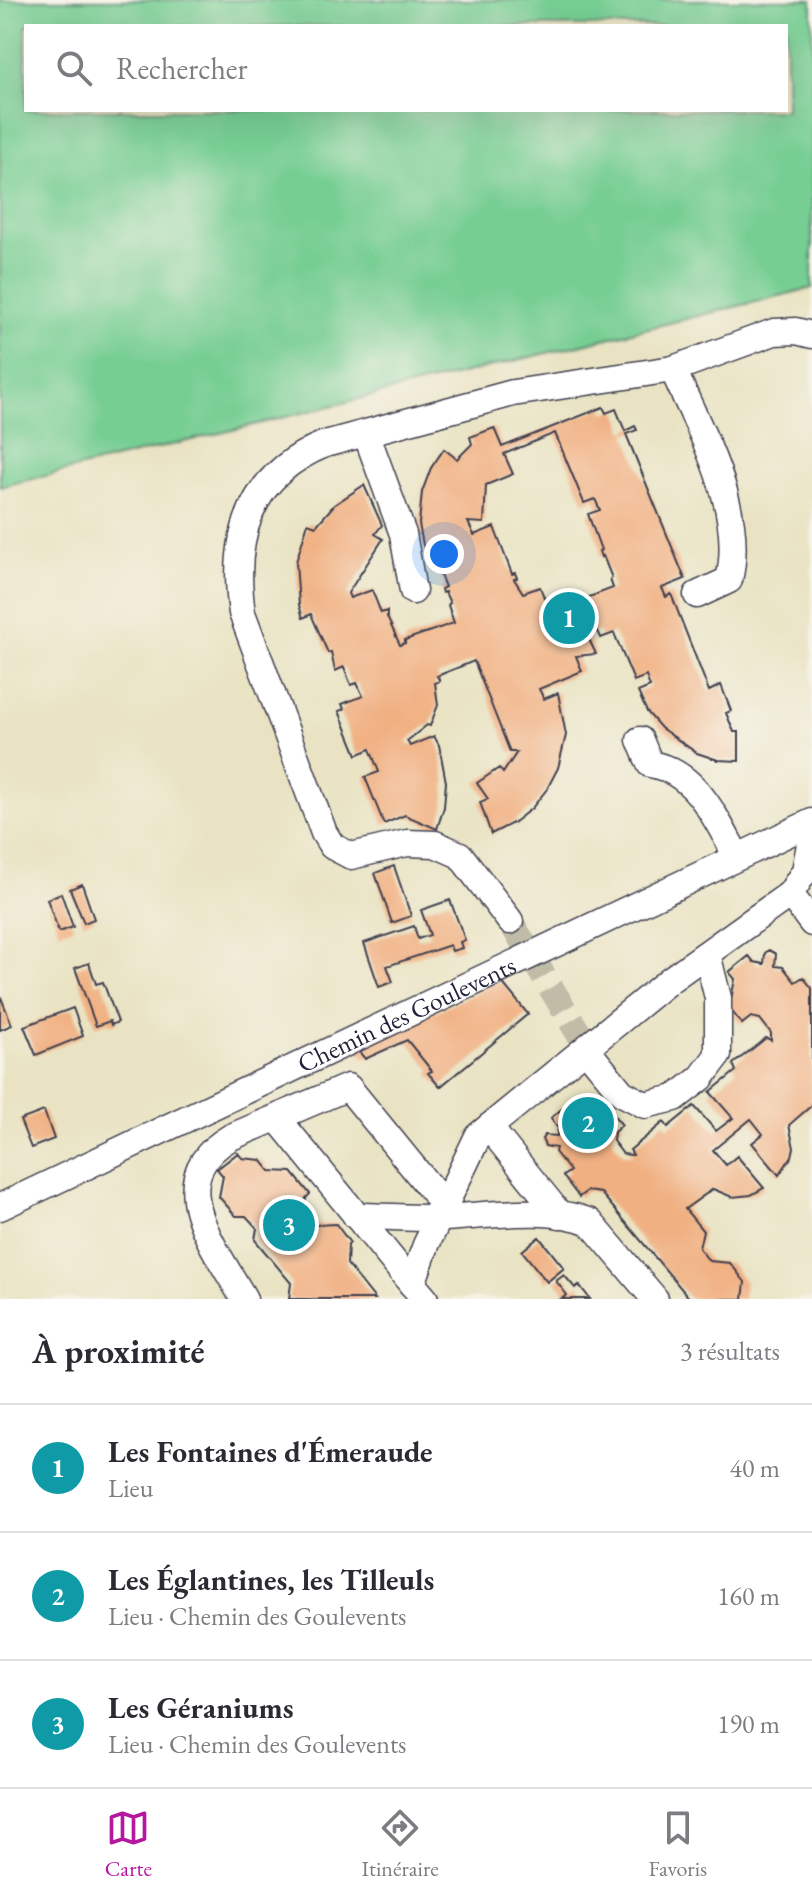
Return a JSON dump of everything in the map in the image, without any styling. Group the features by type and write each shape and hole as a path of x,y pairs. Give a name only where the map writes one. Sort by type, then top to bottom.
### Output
{"street":[{"path":"510,921 460,855 435,844 407,843 351,856 332,846 324,833 242,613 238,583 239,549 245,522 261,491 281,469 303,453 513,393 673,369 774,332 796,331 812,335"},
{"path":"673,369 717,474 728,506 731,529 733,563 729,580 697,595"},
{"path":"366,433 403,534 413,591"},
{"path":"640,740 650,764 667,767 684,777 708,805 737,857"},
{"name":"Chemin des Goulevents","path":"0,1207 812,822"},
{"path":"418,1292 441,1212 478,1136 671,979 790,894 805,871 812,834"},
{"path":"790,894 812,923"},
{"path":"595,1060 622,1093 645,1105 675,1098 701,1078 718,1055 718,998 707,954"},
{"path":"244,1299 201,1222 195,1207 195,1182 202,1161 216,1146 277,1118 348,1087 441,1212"},
{"path":"277,1118 418,1292"},
{"path":"489,1127 560,1215"},
{"path":"356,1216 441,1212 548,1213 590,1222 655,1299"}],"green space":[{"path":"0,0 812,0 812,288 0,487"}],"building":[{"path":"603,407 606,413 616,409 625,431 635,426 637,430 626,434 685,579 662,588 666,597 671,594 709,691 721,685 731,711 726,713 734,732 739,732 739,761 718,760 697,753 661,728 647,712 638,692 650,687 646,676 634,681 614,633 601,638 598,631 587,635 596,654 576,656 582,671 539,689 544,699 558,693 566,735 558,768 532,808 513,823 491,834 480,802 488,799 477,783 499,768 503,773 517,752 510,752 474,661 437,676 440,681 435,683 438,705 430,726 427,725 407,741 410,746 434,736 439,745 446,782 444,807 437,829 405,815 384,824 365,777 379,772 370,749 357,755 339,711 344,709 342,704 363,696 357,683 351,685 344,667 335,671 331,652 328,653 311,614 303,618 299,605 296,562 308,523 316,526 334,505 364,485 382,525 375,534 383,539 348,593 350,598 372,590 381,613 387,611 400,645 405,640 454,623 450,603 441,589 445,587 431,553 427,555 419,524 422,492 431,468 444,449 457,459 472,444 470,437 494,428 502,447","holes":["555,433 584,503 595,499 600,510 588,514 613,588 584,599 587,605 568,612 566,606 550,613 540,587 523,593 514,579 517,578 515,573 512,574 494,527 474,535 468,522 484,523 486,485 513,474 504,454"]},
{"path":"394,866 411,916 392,923 375,873"},
{"path":"82,884 94,919 84,923 70,889"},
{"path":"61,893 73,927 59,932 47,899"},
{"path":"450,900 465,940 460,942 462,948 452,951 450,945 387,966 393,982 379,987 364,943 414,926 418,939 430,935 421,910"},
{"path":"769,950 776,954 775,966 783,967 795,982 803,977 812,988 812,1105 789,1125 794,1148 779,1175 752,1143 763,1134 751,1119 713,1150 726,1165 737,1156 764,1188 751,1195 732,1197 713,1189 685,1209 703,1231 699,1248 709,1261 730,1263 745,1282 743,1299 690,1299 601,1193 587,1191 579,1197 563,1176 570,1171 555,1152 556,1148 545,1146 542,1139 545,1135 557,1136 558,1128 551,1118 571,1101 575,1108 596,1111 604,1104 622,1125 614,1132 613,1141 623,1154 631,1155 630,1150 664,1122 668,1127 694,1106 716,1131 733,1118 710,1092 736,1071 733,1064 766,1038 771,1040 771,1033 760,1019 751,1017 742,1024 726,1004 731,1000 735,979 729,972 749,956 754,962 764,964 765,953"},
{"path":"89,963 96,984 103,982 118,1022 111,1025 110,1021 96,1026 75,968"},
{"path":"501,981 528,1014 440,1087 428,1073 432,1071 407,1040 365,1059 356,1048"},
{"path":"0,995 12,1025 0,1030"},
{"path":"73,1008 83,1036 36,1055 24,1026"},
{"path":"44,1111 54,1139 31,1148 20,1120"},
{"path":"238,1153 242,1158 261,1160 270,1171 292,1172 310,1194 306,1198 304,1211 315,1225 336,1224 350,1243 347,1264 375,1299 289,1299 291,1283 255,1240 257,1228 246,1216 236,1216 219,1197 223,1176 217,1169"},
{"path":"539,1237 564,1268 547,1282 522,1251"},
{"path":"564,1275 575,1288 579,1285 590,1299 561,1299 567,1295 556,1281"}],"tunnel":[{"path":"510,921 595,1060"}],"place":[{"name":"Les Fontaines d'Émeraude","path":"569,618"},
{"name":"Les Églantines, les Tilleuls","path":"588,1123"},
{"name":"Les Géraniums","path":"289,1225"}]}
